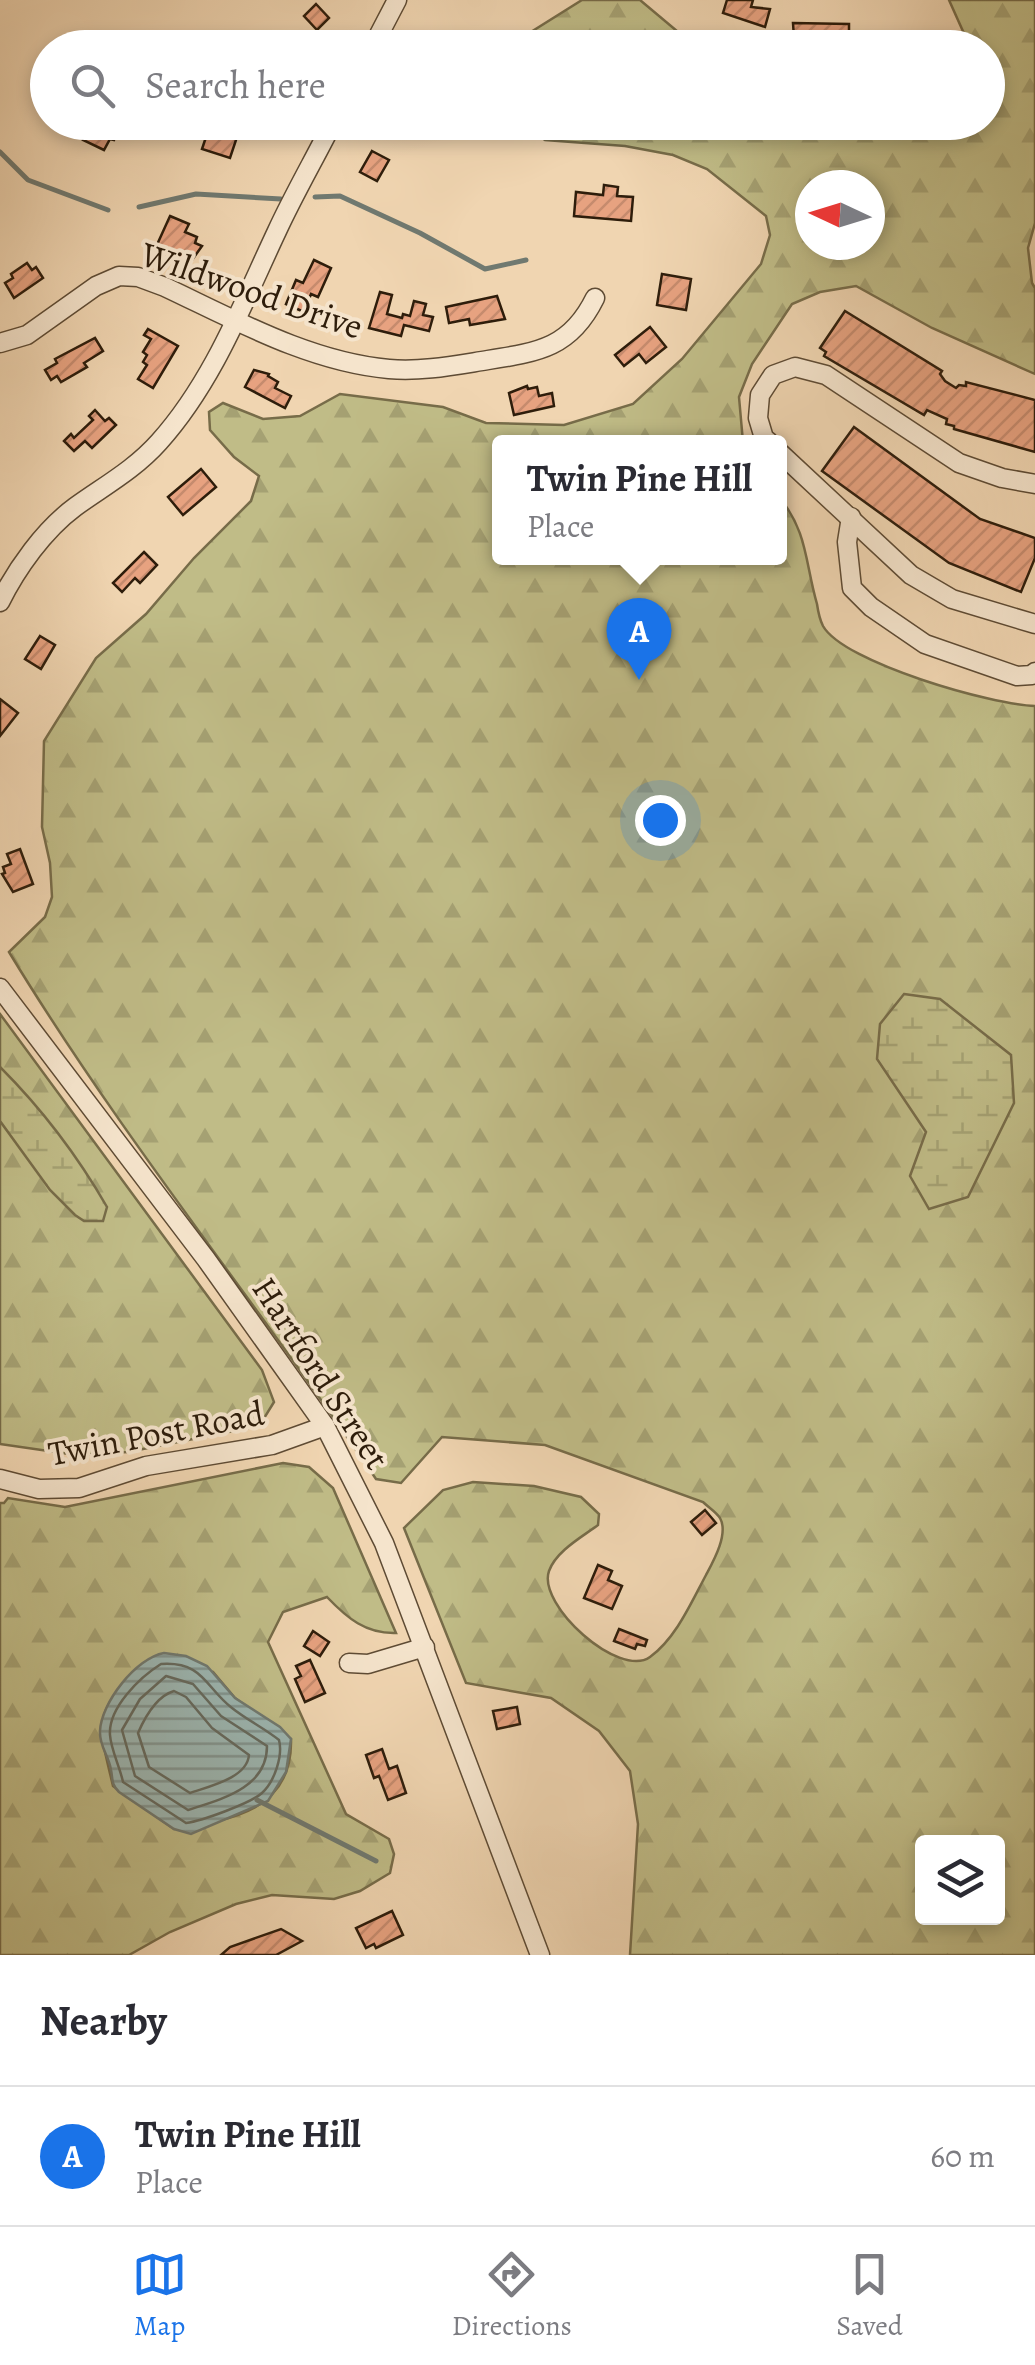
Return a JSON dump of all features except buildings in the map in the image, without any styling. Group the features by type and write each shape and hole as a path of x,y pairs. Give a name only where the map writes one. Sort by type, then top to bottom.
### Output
{"street":[{"path":"381,30 397,0"},
{"path":"0,602 12,576 72,509 124,476 159,442 196,393 324,140"},
{"name":"Wildwood Drive","path":"0,343 27,334 96,286 119,276 138,277 324,356 389,369 424,369 512,356 562,342 583,323 595,298"},
{"path":"766,435 758,418 760,395 773,375 795,366 826,375 959,463 1002,478 1035,484"},
{"path":"787,459 911,575 971,606 1035,624"},
{"path":"851,518 847,542 852,588 871,607 926,644 1017,676 1035,672"},
{"name":"Hartford Street","path":"0,988 206,1259 325,1426 377,1528 539,1955"},
{"name":"Twin Post Road","path":"0,1479 39,1489 78,1488 146,1466 272,1444 325,1426"},
{"path":"349,1663 368,1664 425,1647"}],"green space":[{"path":"582,0 640,0 676,30 534,30"},
{"path":"949,0 1035,0 1035,223 1028,248 1035,288 1035,374 932,328 856,286 820,292 792,304 752,364 739,397 742,435 492,435 492,565 787,565 787,509 801,535 822,624 836,640 921,680 1035,706 1035,1955 630,1955 638,1824 630,1771 599,1731 551,1698 466,1683 404,1528 443,1490 473,1482 534,1486 581,1497 599,1514 598,1525 557,1557 549,1571 549,1585 555,1602 583,1635 619,1658 636,1661 659,1649 682,1619 719,1548 723,1532 720,1518 703,1502 545,1445 442,1437 401,1483 376,1479 96,1087 9,952 45,917 52,897 42,827 44,741 96,658 146,614 251,501 259,476 234,457 210,430 209,412 223,403 263,419 300,416 340,394 443,407 486,423 564,425 633,404 682,359 761,264 770,235 766,216 707,169 673,155 625,146 545,140 1005,140 1005,30 962,30"},
{"path":"904,994 940,999 1011,1055 1014,1103 968,1197 929,1209 910,1176 926,1132 877,1059 880,1024"},
{"path":"0,1014 262,1370 274,1402 263,1420 253,1427 128,1452 76,1455 0,1444"},
{"path":"0,1067 84,1169 107,1207 103,1221 84,1221 75,1215 50,1190 0,1121"},
{"path":"283,1463 309,1467 333,1488 396,1633 375,1631 358,1623 327,1597 283,1612 268,1642 346,1814 389,1839 394,1854 390,1873 360,1891 334,1899 272,1895 236,1904 170,1932 129,1955 0,1955 0,1503 8,1498 65,1507","holes":["144,1663 213,1672 235,1698 291,1739 289,1763 270,1797 254,1808 236,1816 174,1829 113,1786 103,1719 115,1695"]}],"water":[{"path":"164,1653 186,1656 207,1666 235,1698 280,1727 291,1739 286,1772 268,1801 191,1834 174,1829 119,1792 113,1784 100,1736 106,1708 122,1683 142,1663"}],"waterway":[{"path":"0,152 28,180 108,210"},
{"path":"139,207 196,194 281,199"},
{"path":"315,197 340,196 485,269 526,260"},
{"path":"257,1800 376,1861"}],"place":[{"name":"Twin Pine Hill","path":"639,680"}]}
